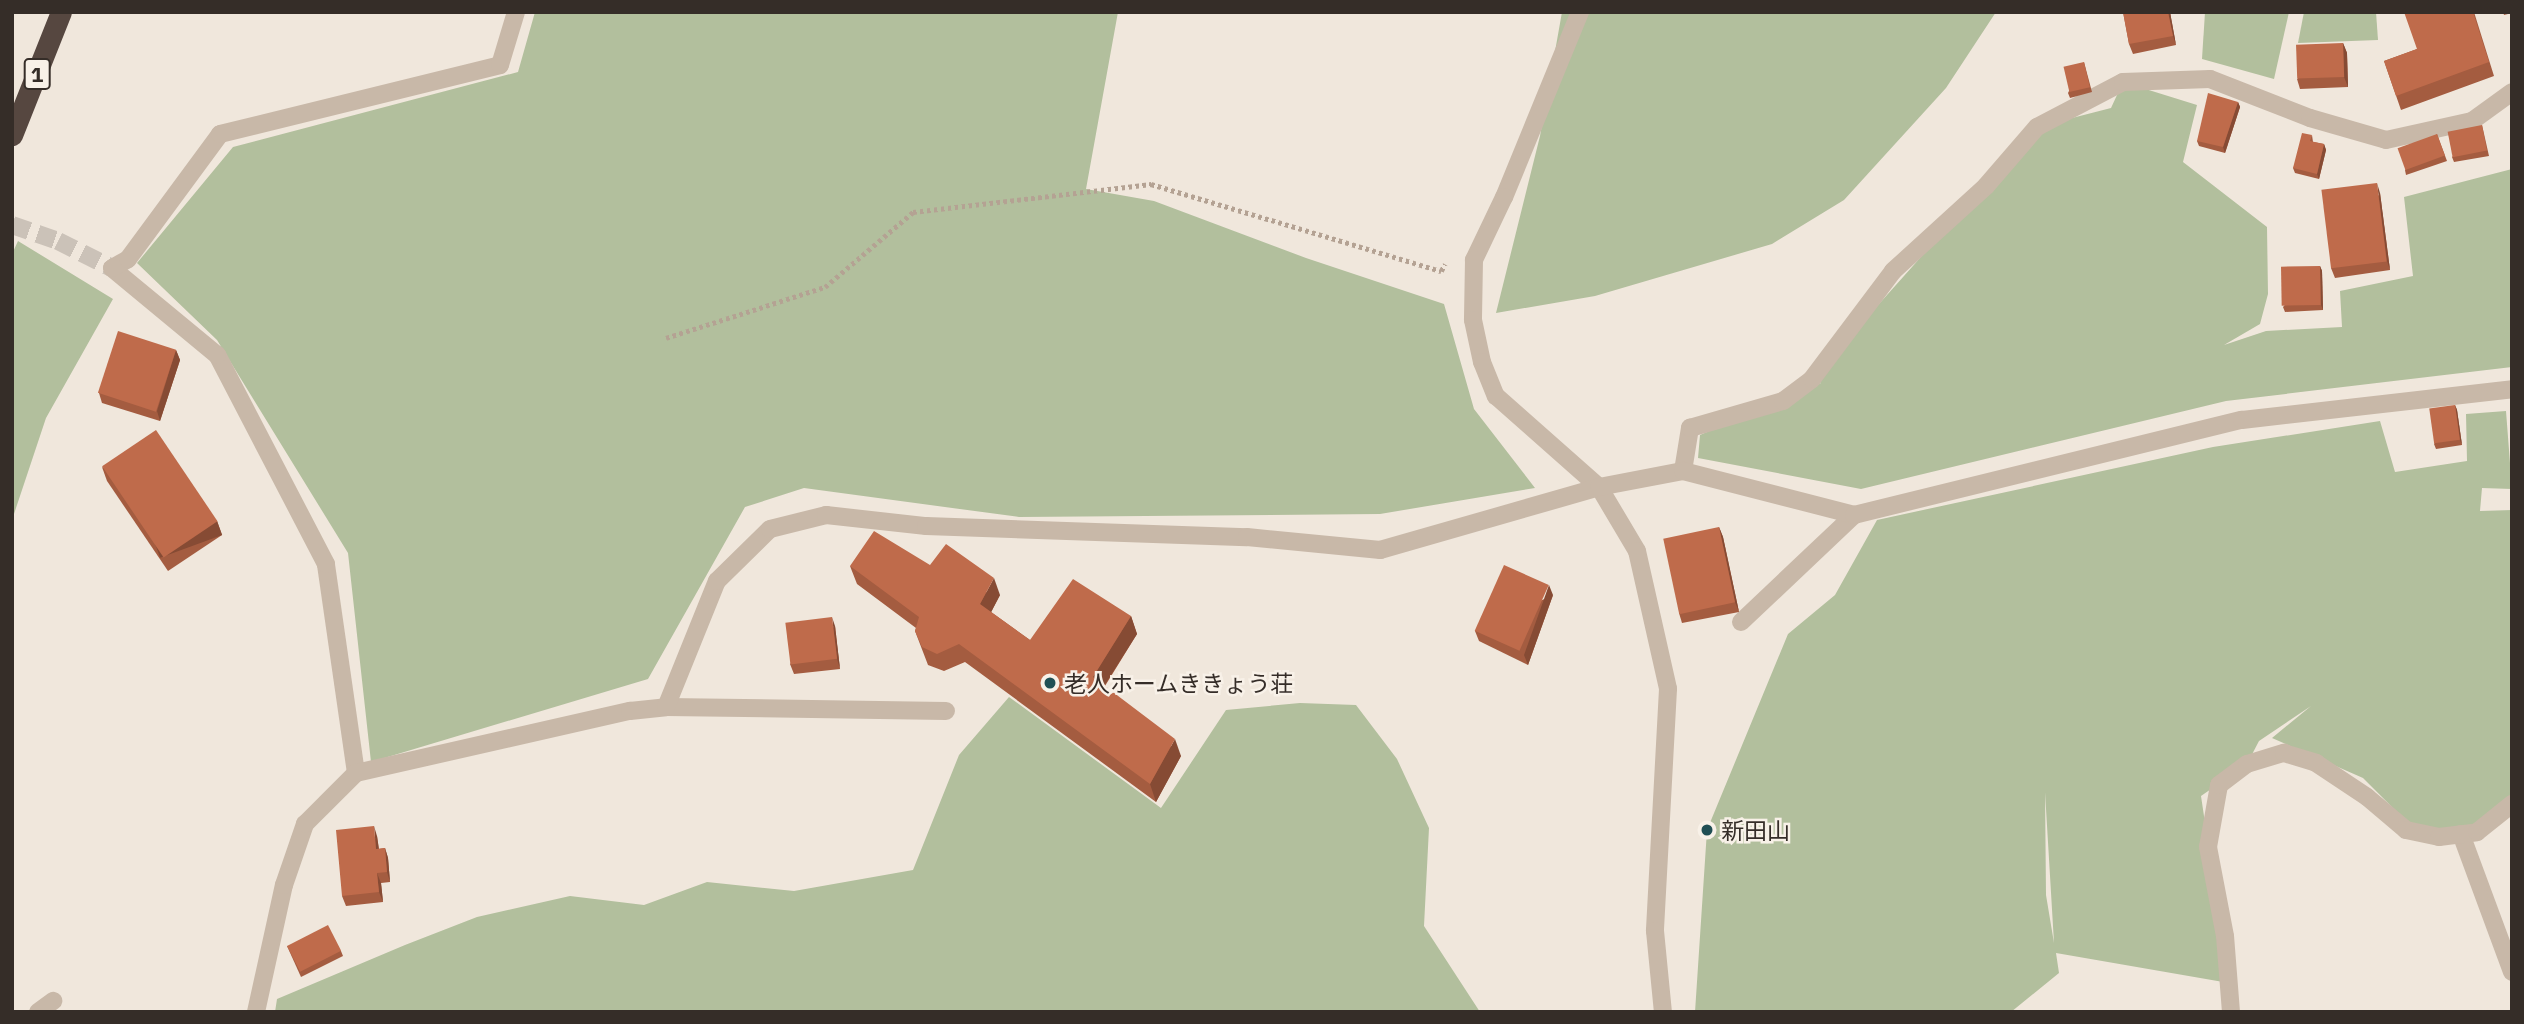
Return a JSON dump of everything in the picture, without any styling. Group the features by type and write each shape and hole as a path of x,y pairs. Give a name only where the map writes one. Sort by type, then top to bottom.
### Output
{"highway":[{"name":"1","path":"12,135 61,12"}],"street":[{"path":"356,774 326,564 216,355 112,268 128,259 220,134 500,65 516,12"},
{"path":"1580,12 1504,197 1474,260 1473,320 1482,362 1496,396 1599,487 1637,551 1668,690 1655,931 1663,1012"},
{"path":"1683,471 1690,428 1783,401 1812,379 1893,271 1986,186 2038,127 2123,82 2210,79 2310,118 2386,140 2472,121 2512,92"},
{"path":"666,707 717,581 770,529 826,514 926,526 1247,537 1380,550 1599,487 1683,471 1854,514 2242,420 2512,389"},
{"path":"1741,622 1854,514"},
{"path":"256,1012 284,885 305,824 356,774 630,711 666,707 946,711"},
{"path":"2231,1012 2225,936 2208,847 2219,785 2247,764 2284,753 2316,763 2367,797 2406,830 2439,837 2477,832 2512,804"},
{"path":"2461,834 2512,972"},
{"path":"38,1012 53,1001"}],"path":[{"path":"666,338 825,287 913,212 1151,184 1441,271 1447,260"}],"green space":[{"path":"535,12 1118,12 1086,189 1154,201 1306,258 1444,304 1474,409 1535,488 1380,514 1019,517 804,488 745,507 648,679 371,762 348,553 217,340 137,263 233,147 518,72"},
{"path":"1562,12 1996,12 1946,88 1844,200 1772,244 1595,296 1496,313 1540,136"},
{"path":"2205,12 2289,12 2274,79 2202,59"},
{"path":"2304,12 2376,12 2378,40 2298,43"},
{"path":"2123,82 2197,105 2183,162 2267,227 2268,294 2260,324 2224,345 2266,331 2342,327 2340,291 2413,276 2404,197 2512,169 2512,367 2226,401 1861,489 1698,458 1700,435 1821,383 1812,379 2037,127 2111,108"},
{"path":"18,241 113,299 46,418 12,520 12,254"},
{"path":"2506,411 2512,489 2482,488 2480,511 2512,510 2512,797 2477,832 2417,832 2363,778 2272,738 2311,706 2259,741 2247,764 2201,796 2229,983 2056,953 2059,973 2011,1012 1695,1012 1707,830 1788,634 1835,595 1877,520 2213,447 2380,421 2395,472 2467,461 2466,414","holes":["2045,792 2054,943 2046,895"]},
{"path":"1009,697 1161,808 1226,710 1300,703 1356,705 1397,759 1429,828 1424,926 1480,1012 275,1012 277,999 405,945 477,917 570,896 644,905 707,882 794,891 913,870 959,755"}],"building":[{"path":"2123,12 2168,12 2173,36 2129,44"},
{"path":"2404,12 2473,12 2489,62 2396,96 2384,61 2417,49"},
{"path":"2343,43 2344,77 2297,79 2296,45"},
{"path":"2084,62 2090,87 2069,92 2064,67"},
{"path":"2208,93 2238,102 2223,147 2197,141"},
{"path":"2482,125 2487,151 2453,157 2448,132"},
{"path":"2302,133 2312,135 2310,141 2324,144 2317,174 2293,168"},
{"path":"2437,134 2445,156 2405,170 2398,148"},
{"path":"2377,183 2387,261 2331,268 2321,190"},
{"path":"2320,266 2321,305 2282,306 2281,267"},
{"path":"118,331 176,350 156,412 98,393"},
{"path":"2455,405 2460,440 2434,443 2429,409"},
{"path":"156,430 218,521 164,558 102,466"},
{"path":"1719,527 1735,602 1679,614 1663,539"},
{"name":"老人ホームききょう荘","path":"874,531 930,565 946,544 994,578 980,604 1030,640 1073,579 1131,616 1093,677 1175,739 1150,784 959,644 937,654 922,647 915,631 919,617 850,566"},
{"path":"1504,565 1549,585 1519,651 1475,631"},
{"path":"832,617 837,659 790,664 785,623"},
{"path":"374,826 376,849 385,848 387,872 377,873 379,892 342,896 336,830"},
{"path":"328,925 341,951 300,972 287,946"}],"tunnel":[{"path":"12,225 58,241 112,268"}],"place":[{"name":"老人ホームききょう荘","path":"1050,683"},
{"name":"新田山","path":"1707,830"}]}
